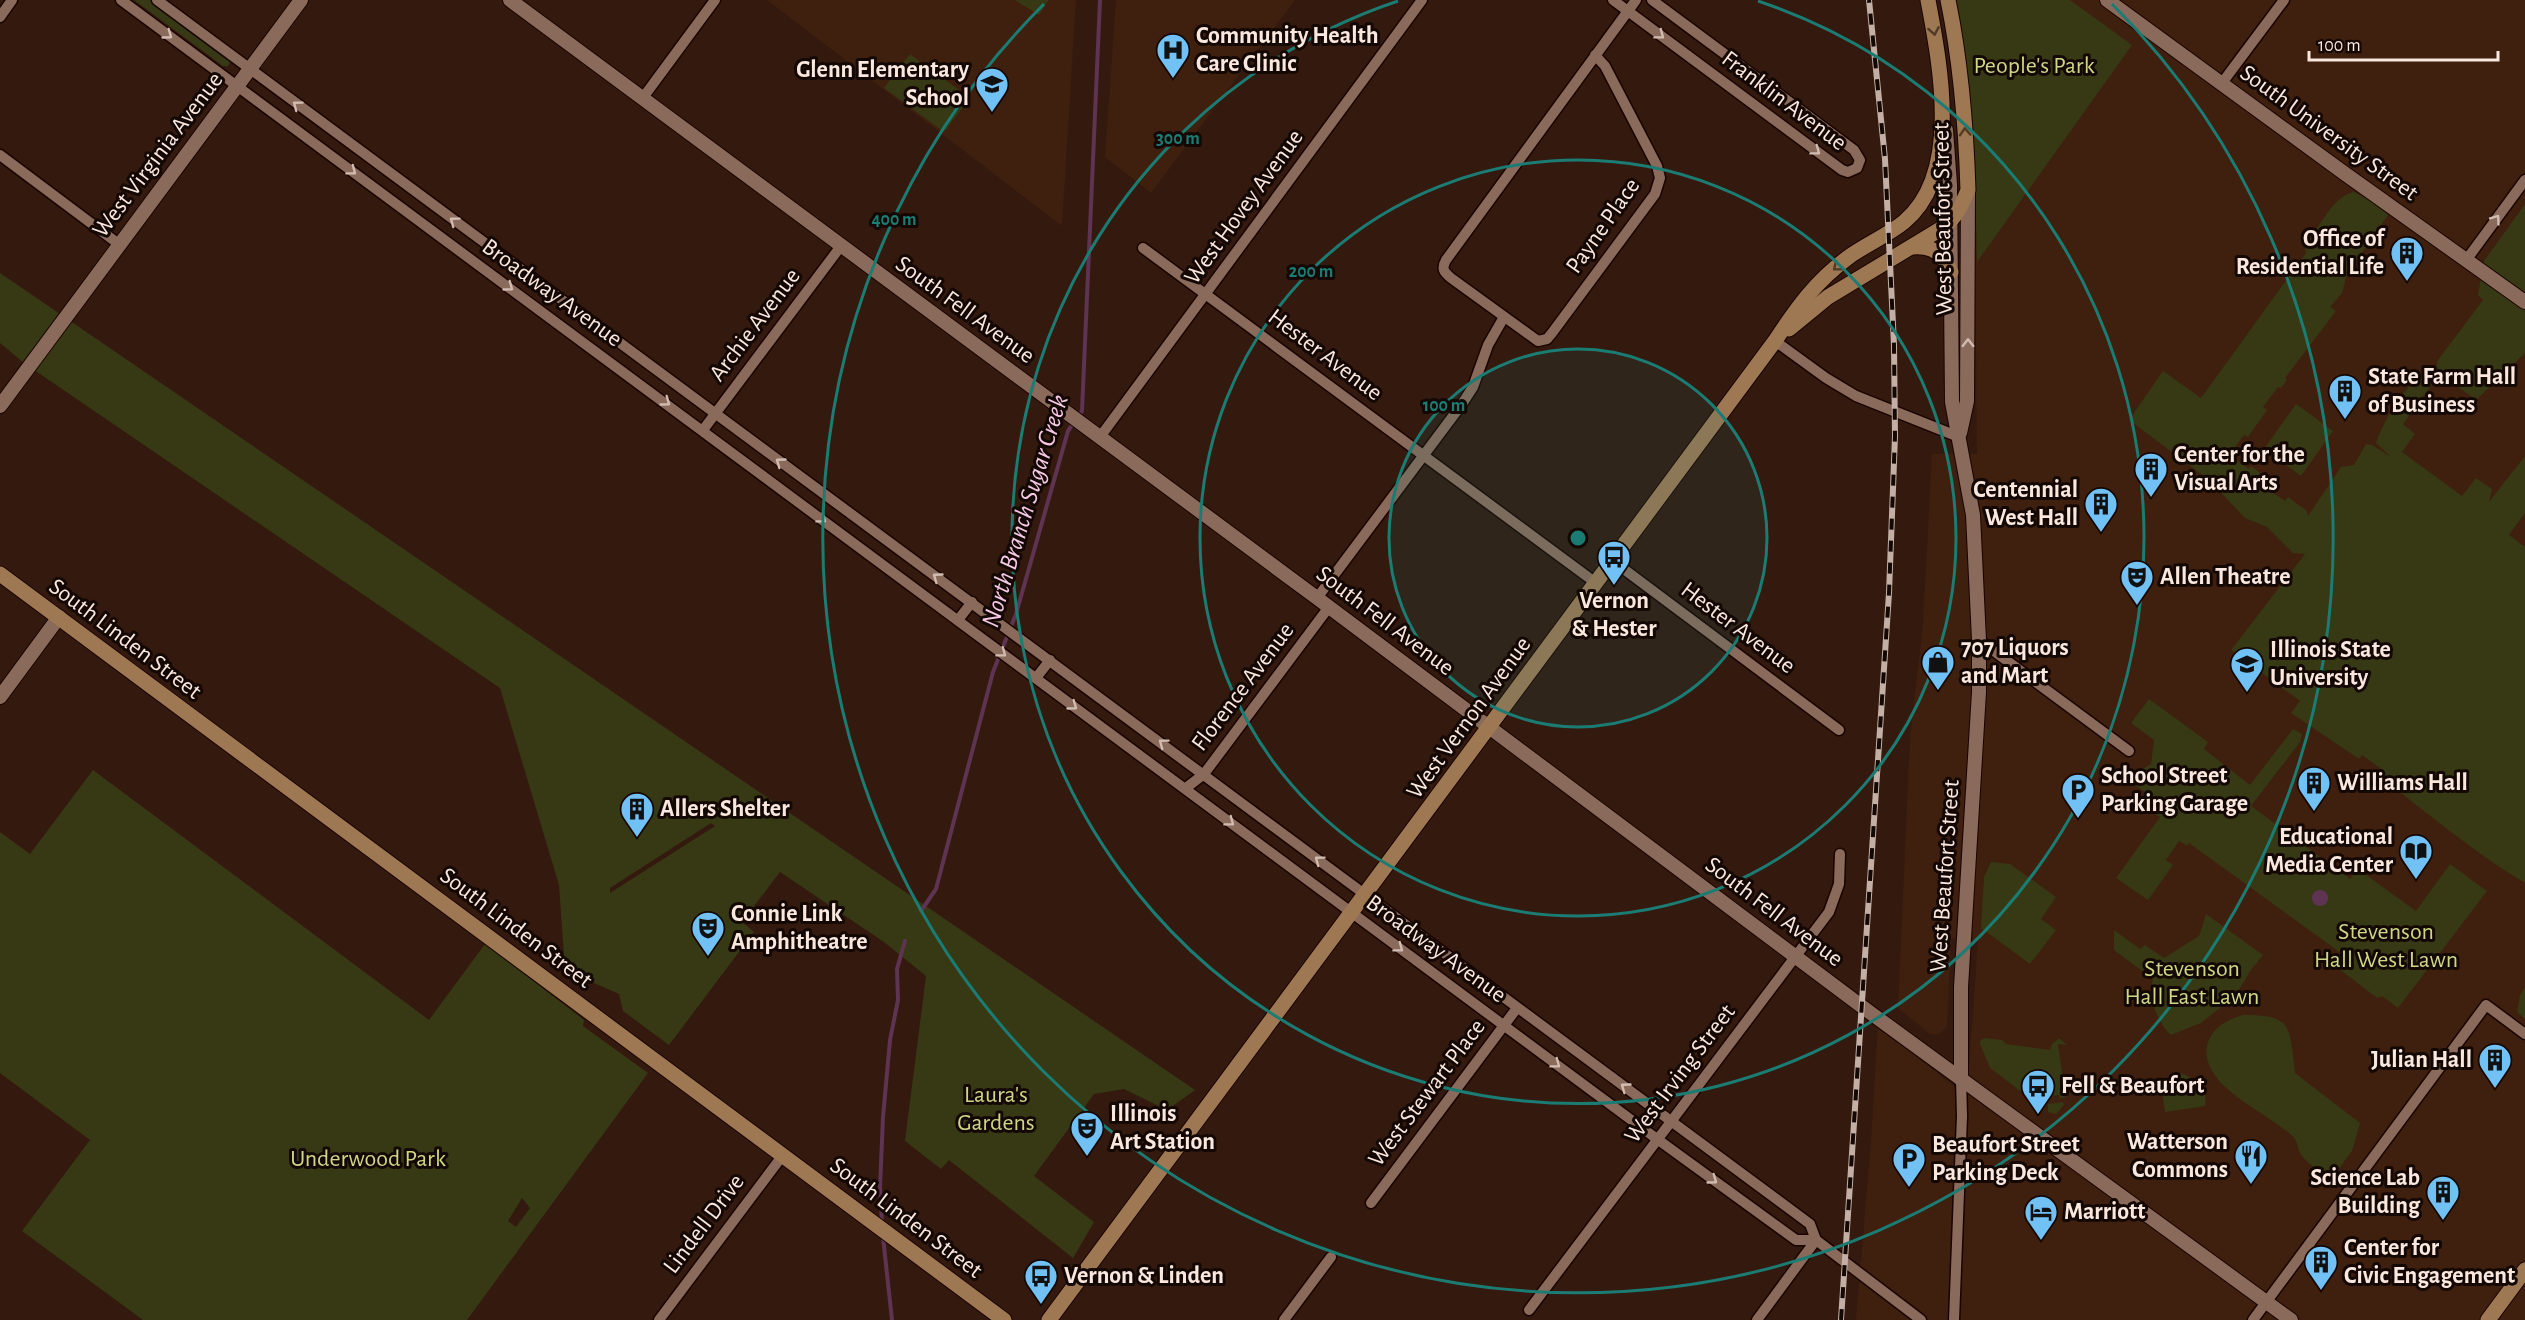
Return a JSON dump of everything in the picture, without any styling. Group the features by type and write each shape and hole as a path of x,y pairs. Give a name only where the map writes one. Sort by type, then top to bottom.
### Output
{"main road":[{"name":"West Beaufort Street","path":"1928,0 1944,98"},
{"name":"West Beaufort Street","path":"1948,0 1956,39 1962,89 1968,190"},
{"name":"West Vernon Avenue","path":"1049,1320 1776,341 1800,302 1850,256 1904,222 1922,202 1934,176 1944,98"},
{"name":"West Vernon Avenue","path":"1776,341 1828,297 1950,222 1968,190"},
{"path":"1912,247 1922,246 1937,251 1947,262 1951,272"},
{"name":"South Linden Street","path":"0,574 1004,1320"},
{"path":"2488,1320 2525,1270"}],"street":[{"path":"0,17 12,0"},
{"name":"Broadway Avenue","path":"121,0 1186,788 1657,1140 1796,1240 1816,1240"},
{"name":"Broadway Avenue","path":"157,0 1810,1224 1816,1240 1921,1320"},
{"name":"West Virginia Avenue","path":"0,406 301,0"},
{"name":"South Fell Avenue","path":"510,0 1961,1079 2291,1320"},
{"path":"642,99 715,0"},
{"name":"West Hovey Avenue","path":"1100,437 1422,0"},
{"name":"Franklin Avenue","path":"1613,0 1842,170 1848,172 1857,168 1860,159 1854,150 1652,0"},
{"name":"Payne Place","path":"1595,55 1605,66 1657,166 1659,183 1655,194 1547,339 1538,341 1451,278 1443,270 1443,266 1595,55 1636,0"},
{"name":"South University Street","path":"2107,0 2344,174 2525,302"},
{"path":"2222,83 2284,0"},
{"name":"West Beaufort Street","path":"1944,98 1950,184 1952,402 1973,515 1979,640 1978,709 1961,987 1962,1116 1954,1320"},
{"path":"0,155 120,245"},
{"path":"2467,259 2525,180"},
{"name":"West Beaufort Street","path":"1959,437 1967,401 1968,190"},
{"name":"Archie Avenue","path":"703,430 841,246"},
{"name":"Hester Avenue","path":"1143,248 1596,583"},
{"path":"1317,598 1473,387 1488,345 1504,317"},
{"path":"1776,341 1826,378 1856,396 1959,437"},
{"name":"Hester Avenue","path":"1613,561 1839,730"},
{"path":"958,620 972,602"},
{"name":"Florence Avenue","path":"1186,788 1204,774 1329,607"},
{"path":"0,697 59,617"},
{"path":"1979,640 2129,751"},
{"path":"1036,678 1050,660"},
{"name":"West Irving Street","path":"1529,1310 1829,912 1839,885 1840,854"},
{"path":"2253,1320 2486,1005 2525,1034"},
{"name":"West Stewart Place","path":"1371,1203 1517,1008"},
{"name":"Lindell Drive","path":"659,1320 783,1155"},
{"path":"1757,1320 1816,1240"},
{"path":"1284,1320 1331,1257"}],"shaded area":[{"name":"Glenn Elementary School","path":"767,0 1076,0 1062,226"},
{"name":"Community Health Care Clinic","path":"1116,0 1295,0 1151,193 1105,157"},
{"name":"Illinois State University","path":"1955,0 2525,0 2525,1320 1856,1320 1878,1025 1967,1097 1978,940 1951,938 1947,1026 1944,1030 1938,1034 1930,1034 1898,1008 1910,738 1923,624 1932,454 1977,454 1974,144 1965,46"},
{"path":"2320,890 2326,892 2328,898 2326,904 2320,906 2314,904 2312,898 2314,892"}],"green space":[{"path":"134,0 154,0 231,60 228,66 223,66"},
{"path":"1015,0 1049,0 1039,15"},
{"name":"People's Park","path":"1955,0 2070,0 2132,45 1977,262 1974,163 1969,98"},
{"path":"910,54 970,98 944,132 884,88"},
{"path":"2354,192 2373,202 2388,215 2347,274 2342,293 2330,307 2336,311 2285,378 2287,380 2281,388 2278,387 2263,407 2267,410 2248,437 2244,435 2229,455 2249,469 2251,466 2260,473 2255,480 2285,501 2288,497 2307,511 2308,516 2341,467 2354,465 2366,444 2372,445 2391,457 2376,443 2379,434 2402,396 2423,375 2435,380 2403,424 2415,434 2402,452 2462,496 2476,478 2492,489 2489,502 2525,456 2525,513 2509,535 2525,547 2525,883 2469,845 2380,777 2384,771 2362,755 2359,759 2291,713 2300,701 2231,650 2305,554 2293,553 2267,527 2245,518 2208,479 2129,420 2163,371 2201,398 2306,253 2305,248 2326,215 2339,200"},
{"path":"2525,204 2525,353 2476,400 2439,373 2436,367 2438,360 2483,300 2478,295 2484,261"},
{"name":"Laura's Gardens","path":"0,273 1195,1090 1167,1110 1124,1089 1094,1094 1034,1176 1094,1222 1073,1258 949,1160 941,1169 905,1141 926,976 884,942 780,872 742,922 754,932 669,1045 623,1011 619,994 565,970 559,885 500,688 24,363 0,343","holes":["711,823 715,826 610,893 610,888"]},
{"path":"2296,404 2333,431 2301,476 2264,449"},
{"name":"Stevenson Hall West Lawn","path":"2149,699 2208,742 2204,749 2250,785 2293,729 2302,734 2300,742 2251,806 2350,879 2358,869 2416,911 2450,864 2487,891 2398,1008 2382,996 2377,998 2334,965 2342,954 2189,843 2187,846 2179,841 2166,860 2173,865 2148,900 2116,878 2160,817 2152,812 2159,802 2121,775 2136,773 2151,764 2154,740 2131,723"},
{"name":"Underwood Park","path":"93,770 429,1020 485,944 584,1020 583,1026 648,1073 467,1320 143,1320 22,1231 90,1140 0,1073 0,832 30,854","holes":["522,1198 530,1208 516,1227 508,1221"]},
{"path":"1991,862 2010,864 2056,897 2041,919 2056,930 2030,964 1981,928 1984,877"},
{"name":"Stevenson Hall East Lawn","path":"2206,914 2263,955 2250,971 2236,995 2201,1023 2171,1035 2155,1009 2152,994 2153,979 2114,950 2114,930 2140,949 2145,945 2164,958 2199,936"},
{"path":"2525,987 2525,1019 2517,1012 2520,995"},
{"path":"2243,1015 2260,1015 2281,1021 2290,1035 2295,1073 2360,1123 2352,1151 2331,1179 2305,1159 2295,1139 2284,1129 2240,1099 2215,1075 2208,1061 2209,1040 2220,1026"},
{"path":"1984,1038 2002,1040 2006,1044 2050,1050 2052,1044 2059,1038 2067,1045 2058,1044 2065,1092 2071,1094 2060,1099 2059,1095 2031,1099 1990,1068 1980,1044"},
{"path":"2178,1072 2199,1084 2205,1094 2205,1106 2165,1112 2161,1085 2179,1082"},
{"path":"2063,1102 2064,1105 2056,1114 2048,1112 2048,1104"}],"waterway":[{"name":"North Branch Sugar Creek","path":"921,911 936,889 993,672 1016,614 1068,431 1082,411 1100,0"},
{"name":"North Branch Sugar Creek","path":"882,1224 880,1187 883,1117 890,1040 898,1000 897,969 905,941"},
{"name":"North Branch Sugar Creek","path":"883,1237 892,1320"}],"railway":[{"path":"1841,1320 1889,593 1895,436 1894,345 1885,159 1869,0"}],"place":[{"name":"Community Health Care Clinic","path":"1173,79"},
{"name":"Glenn Elementary School","path":"992,113"},
{"name":"Office of Residential Life","path":"2407,282"},
{"name":"State Farm Hall of Business","path":"2345,420"},
{"name":"Center for the Visual Arts","path":"2151,498"},
{"name":"Centennial West Hall","path":"2101,533"},
{"name":"Vernon & Hester","path":"1614,586"},
{"name":"Allen Theatre","path":"2137,606"},
{"name":"707 Liquors and Mart","path":"1938,691"},
{"name":"Illinois State University","path":"2247,693"},
{"name":"Williams Hall","path":"2314,812"},
{"name":"School Street Parking Garage","path":"2078,819"},
{"name":"Allers Shelter","path":"637,838"},
{"name":"Educational Media Center","path":"2416,880"},
{"name":"Connie Link Amphitheatre","path":"708,957"},
{"name":"Julian Hall","path":"2495,1089"},
{"name":"Fell & Beaufort","path":"2038,1115"},
{"name":"Illinois Art Station","path":"1087,1157"},
{"name":"Watterson Commons","path":"2251,1185"},
{"name":"Beaufort Street Parking Deck","path":"1909,1188"},
{"name":"Science Lab Building","path":"2443,1221"},
{"name":"Marriott","path":"2041,1241"},
{"name":"Center for Civic Engagement","path":"2321,1291"},
{"name":"Vernon & Linden","path":"1041,1305"}]}
